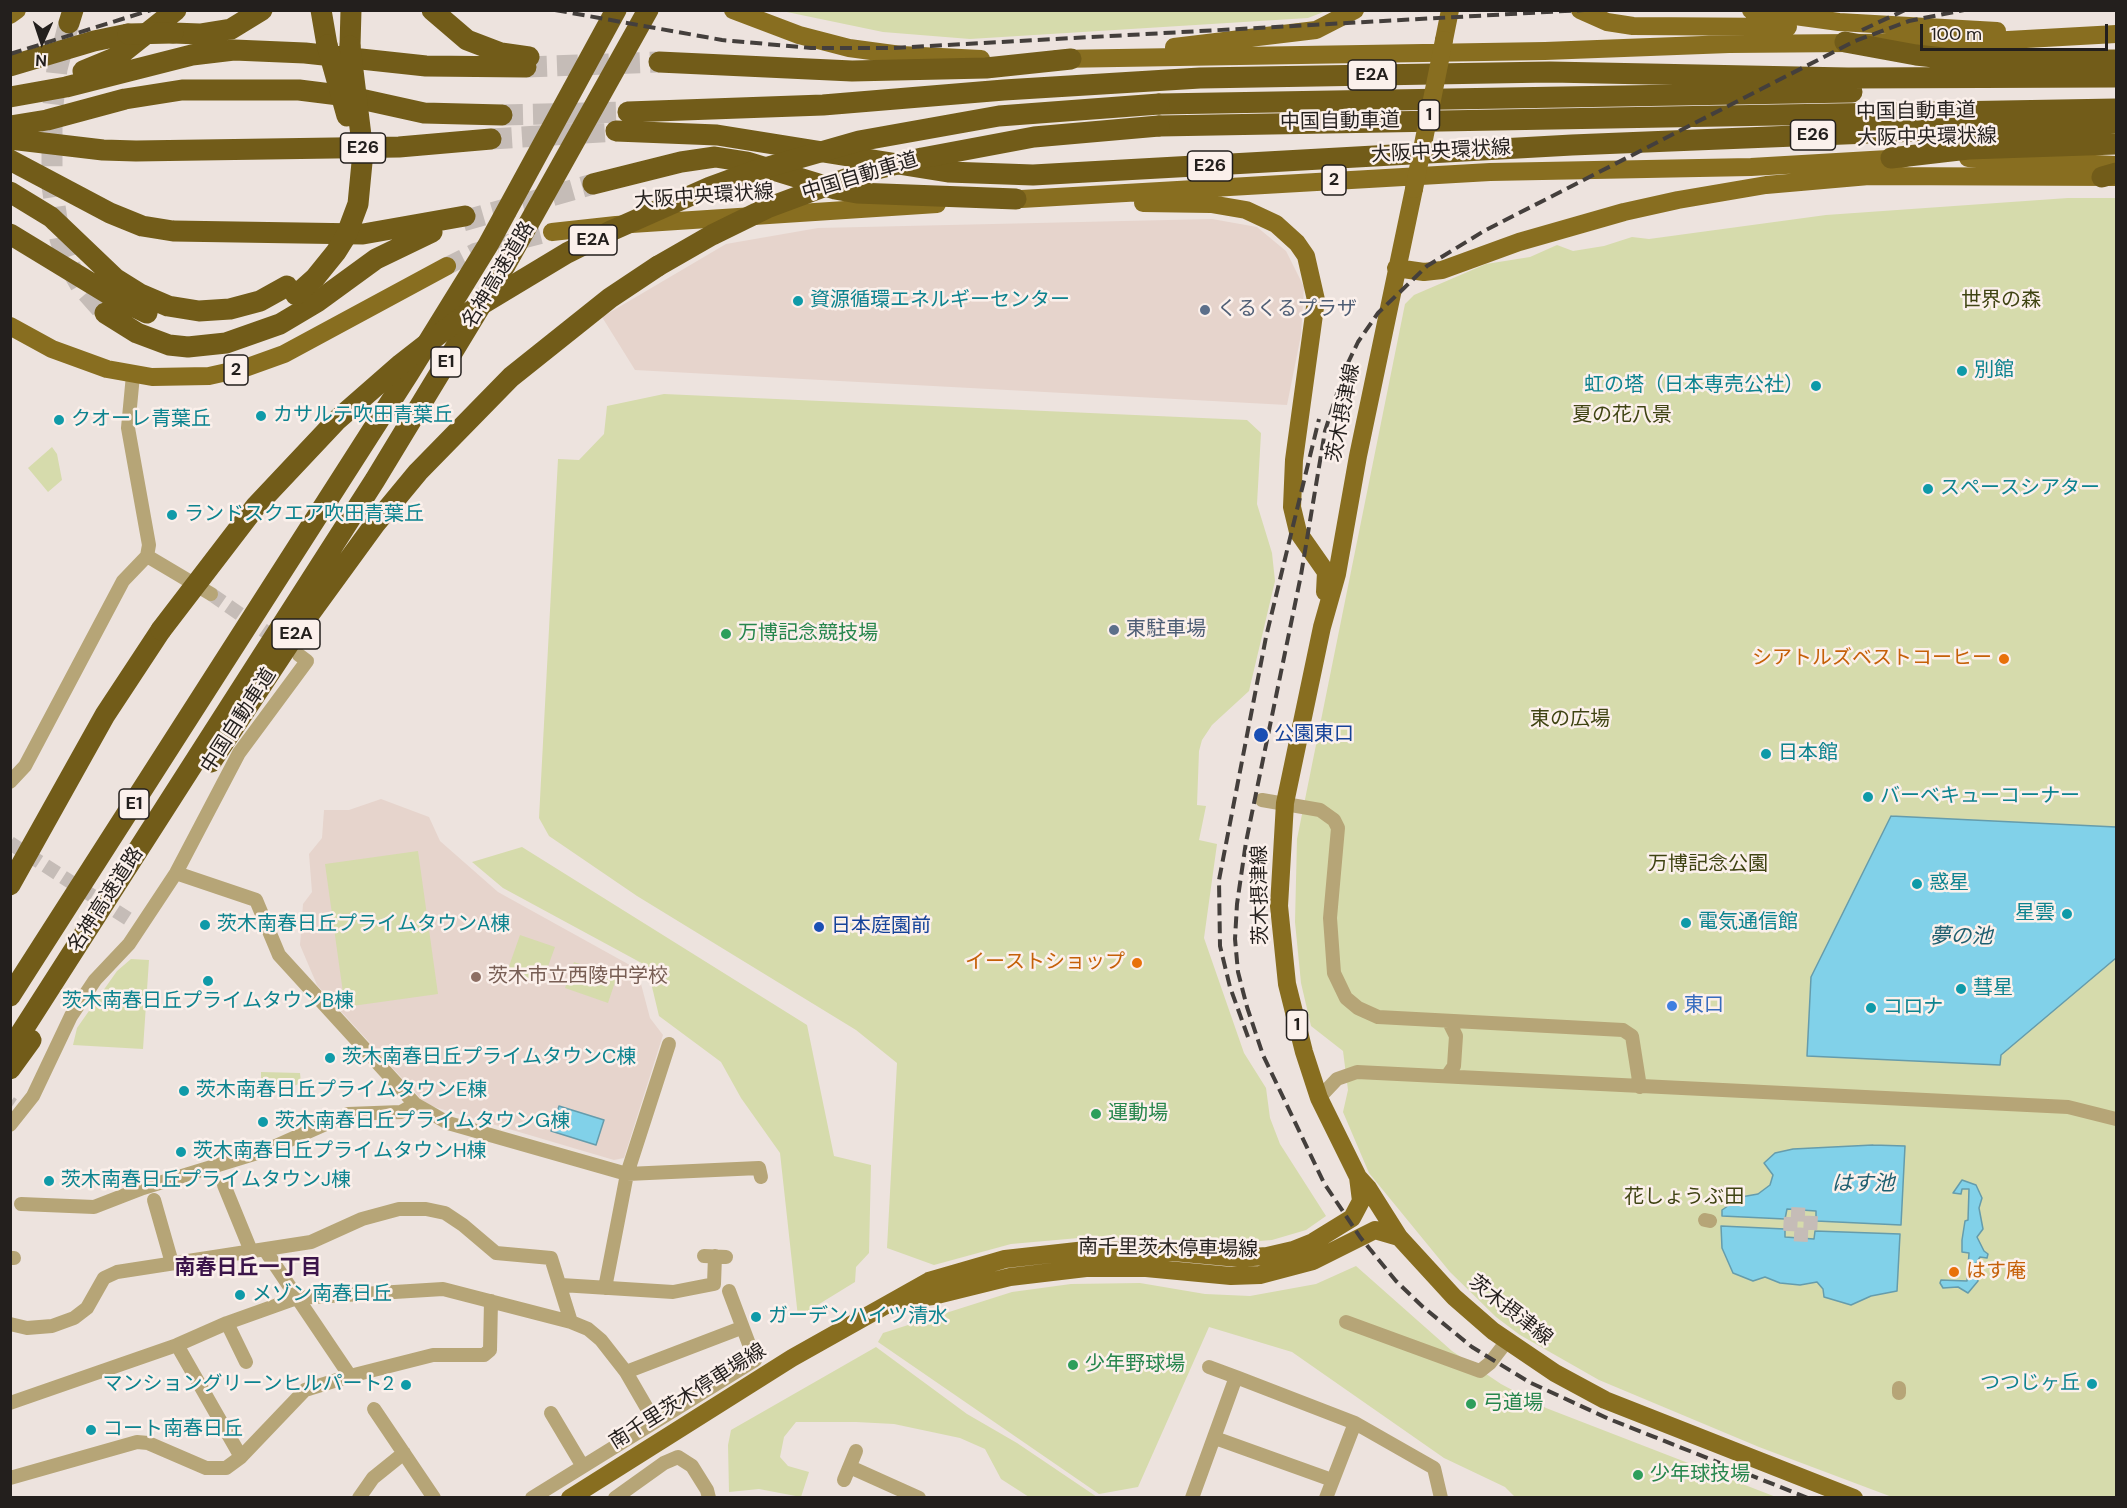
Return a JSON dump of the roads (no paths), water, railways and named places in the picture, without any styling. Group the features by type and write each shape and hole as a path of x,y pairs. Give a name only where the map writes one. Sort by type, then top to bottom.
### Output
{"highway":[{"path":"10,92 80,72 117,57 176,10"},
{"path":"10,66 94,41 128,34 200,34 231,28 262,10"},
{"path":"10,192 51,217 116,279 160,303 199,310 230,309 291,291 329,243 342,218 349,194 351,167 348,118 327,45 321,10"},
{"path":"10,234 116,298 140,310 171,320 203,324 234,321 265,312 291,291 315,278 346,237 358,204 363,153 350,46 351,10"},
{"path":"10,97 66,87 192,55 234,50 305,53 426,66 527,62 467,40 432,10"},
{"path":"569,97 603,10"},
{"name":"名神高速道路","path":"10,996 410,373 488,245 616,10"},
{"name":"名神高速道路","path":"10,1050 375,480 506,264 648,10"},
{"path":"1845,42 1916,55 1970,61 2116,60"},
{"path":"659,62 852,71 986,68 1071,59"},
{"name":"E2A","path":"628,112 823,105 1004,90 1200,78 1550,72 1859,78 2116,77"},
{"name":"中国自動車道","path":"10,885 105,715 161,630 256,506 337,420 401,364 474,309 567,253 710,187 754,171 859,141 999,116 1160,104 2116,87"},
{"path":"10,126 47,120 152,94 236,89 321,93 424,113 502,115"},
{"name":"中国自動車道","path":"10,1069 300,627 375,524 426,464 511,377 610,298 658,266 712,235 767,208 864,172 922,158 1034,137 1159,126 2116,109"},
{"name":"E26","path":"616,132 717,135 937,171 1033,176 1572,145 2116,123"},
{"name":"E26","path":"10,139 103,150 136,151 399,147 490,139"},
{"path":"1891,158 1968,149 2116,144"},
{"path":"594,184 681,162 715,157 747,162 836,189 857,193 1016,199"},
{"path":"10,160 110,213 142,226 173,231 363,234 464,218 394,249 317,302 280,324 226,343 188,347 169,345 137,333 105,313"}],"main road":[{"path":"10,15 17,10"},
{"path":"733,10 799,35 874,52 960,58 1071,59 1545,51 1845,42 1972,42 2116,34"},
{"path":"1110,58 1161,48 1316,30 1355,10"},
{"name":"茨木摂津線","path":"1450,10 1396,268 1337,574 1322,627 1285,803 1280,906 1287,984 1304,1052 1319,1098 1358,1177 1368,1188 1400,1237 1454,1297 1507,1341 1555,1373 1605,1400 1823,1492 1854,1497"},
{"path":"1580,10 1620,25 1774,25 1794,27 1845,42"},
{"path":"1750,10 1839,22 2097,36"},
{"name":"大阪中央環状線","path":"552,232 616,225 1016,199 1490,172 1722,168 1891,158 2027,160 2113,173"},
{"path":"1396,268 1424,272 1442,270 1519,242 1624,212 1766,185 1869,176 2113,173"},
{"path":"1067,197 1117,202 1211,204 1246,210 1276,224 1298,243 1306,256 1316,300 1294,460 1292,507 1298,532 1326,572 1322,627"},
{"name":"2","path":"10,326 70,357 133,375 172,378 209,376 264,363 308,343 447,266"},
{"name":"南千里茨木停車場線","path":"570,1497 792,1358 929,1281 1005,1259 1047,1253 1116,1249 1238,1258 1267,1256 1293,1250 1312,1242 1352,1218 1360,1201 1358,1177"},
{"name":"南千里茨木停車場線","path":"893,1300 933,1296 1010,1277 1086,1268 1146,1268 1231,1276 1260,1275 1313,1261 1375,1230 1400,1237"}],"street":[{"path":"10,782 25,766 123,581 147,556 149,544 128,428 133,375"},
{"path":"147,556 211,594"},
{"path":"10,1125 17,1107 33,1096 71,1016 94,980 176,873 239,753 307,661 299,655"},
{"path":"1262,800 1320,810 1326,813 1338,828 1330,918 1334,973 1346,998 1358,1008 1378,1017 1623,1030 1632,1036 1640,1087"},
{"path":"176,873 256,900 279,955 416,1104 448,1123 627,1174 759,1168 761,1177"},
{"path":"1447,1076 1454,1066 1456,1035 1449,1022"},
{"path":"605,1288 627,1174 669,1044"},
{"path":"1319,1098 1337,1079 1357,1072 2068,1107 2116,1119"},
{"path":"21,1204 94,1207 143,1188 267,1150 348,1114 401,1112 416,1104"},
{"path":"224,1185 258,1251 297,1298 350,1376"},
{"path":"154,1200 172,1263"},
{"path":"10,1324 27,1328 52,1326 74,1318 87,1308 104,1278 117,1272 311,1242 362,1219 399,1209 426,1209 445,1214 496,1253 551,1258 571,1322"},
{"path":"561,1286 673,1292 714,1284 715,1256"},
{"path":"10,1403 177,1345 226,1323 297,1298 443,1289 571,1322 588,1329 601,1340 626,1372 655,1422"},
{"path":"532,1497 755,1360 741,1328 729,1291"},
{"path":"10,1478 137,1442 148,1443 206,1468 226,1468 241,1457 306,1390 350,1376 433,1355 483,1355 490,1350 491,1301"},
{"path":"1346,1322 1480,1371 1507,1341"},
{"path":"226,1323 246,1362"},
{"path":"626,1372 741,1328"},
{"path":"177,1345 241,1457"},
{"path":"1209,1367 1355,1423 1434,1468 1441,1497"},
{"path":"1195,1497 1236,1377"},
{"path":"374,1408 434,1497"},
{"path":"550,1413 582,1465"},
{"path":"1326,1497 1355,1423"},
{"path":"1215,1438 1332,1480"},
{"path":"608,1450 628,1486"},
{"path":"844,1480 856,1451"},
{"path":"359,1497 374,1478 404,1453"},
{"path":"615,1497 664,1463 678,1457 692,1466 709,1497"},
{"path":"850,1467 919,1497"}],"water":[{"name":"夢の池","path":"1891,816 2116,827 2116,958 2001,1055 2000,1065 1807,1056 1811,977"},
{"path":"559,1106 604,1120 596,1145 551,1131"},
{"name":"はす池","path":"1873,1145 1905,1146 1901,1225 1816,1221 1816,1211 1787,1209 1785,1219 1722,1216 1722,1210 1741,1197 1758,1194 1770,1185 1773,1175 1764,1163 1775,1153 1793,1149"},
{"path":"1962,1180 1976,1185 1982,1198 1979,1208 1983,1229 1977,1237 1988,1254 1987,1258 1980,1257 1976,1263 1978,1281 1968,1293 1958,1287 1943,1288 1940,1283 1941,1280 1967,1281 1969,1253 1962,1252 1962,1240 1965,1221 1968,1220 1969,1189 1962,1189 1961,1194 1953,1193"},
{"name":"はす池","path":"1721,1226 1785,1229 1785,1237 1814,1239 1815,1231 1900,1234 1897,1291 1871,1296 1851,1305 1824,1297 1823,1289 1817,1282 1800,1285 1780,1283 1765,1277 1753,1281 1733,1273 1722,1248"}],"tunnel":[{"path":"69,23 57,69 52,114 52,186 60,239 68,263 81,286 105,313"},
{"path":"526,67 659,62"},
{"path":"502,115 628,112"},
{"path":"491,139 616,131"},
{"path":"463,221 593,184"},
{"path":"447,266 475,252 552,232"},
{"path":"211,594 279,641"},
{"path":"10,843 130,920"},
{"path":"1791,1214 1811,1215 1810,1235 1790,1234 1791,1214"}],"railway":[{"path":"10,54 151,10"},
{"path":"555,10 722,40 811,48 892,48 1584,10"},
{"path":"1862,30 1905,10"},
{"path":"1808,1498 1609,1419 1529,1382 1472,1347 1423,1307 1396,1281 1360,1237 1324,1183 1263,1055 1238,972 1235,939 1237,904 1246,842 1301,575 1325,431 1345,369 1358,342 1378,313 1427,266 1484,231 1855,41 1909,21 1964,10"},
{"path":"1248,1037 1230,987 1220,946 1219,880 1266,637 1319,419"}],"place":[{"name":"資源循環エネルギーセンター","path":"798,301"},
{"name":"くるくるプラザ","path":"1205,310"},
{"name":"別館","path":"1962,371"},
{"name":"虹の塔（日本専売公社）","path":"1816,386"},
{"name":"カサルテ吹田青葉丘","path":"261,416"},
{"name":"クオーレ青葉丘","path":"59,420"},
{"name":"スペースシアター","path":"1928,489"},
{"name":"ランドスクエア吹田青葉丘","path":"172,515"},
{"name":"東駐車場","path":"1114,630"},
{"name":"万博記念競技場","path":"726,634"},
{"name":"シアトルズベストコーヒー","path":"2004,659"},
{"name":"公園東口","path":"1261,735"},
{"name":"日本館","path":"1766,754"},
{"name":"バーベキューコーナー","path":"1868,797"},
{"name":"惑星","path":"1917,884"},
{"name":"星雲","path":"2067,914"},
{"name":"電気通信館","path":"1686,923"},
{"name":"茨木南春日丘プライムタウンA棟","path":"205,925"},
{"name":"日本庭園前","path":"819,927"},
{"name":"イーストショップ","path":"1137,963"},
{"name":"茨木市立西陵中学校","path":"476,977"},
{"name":"茨木南春日丘プライムタウンB棟","path":"208,981"},
{"name":"彗星","path":"1961,989"},
{"name":"東口","path":"1672,1006"},
{"name":"コロナ","path":"1871,1008"},
{"name":"茨木南春日丘プライムタウンC棟","path":"330,1058"},
{"name":"茨木南春日丘プライムタウンE棟","path":"184,1091"},
{"name":"運動場","path":"1096,1114"},
{"name":"茨木南春日丘プライムタウンG棟","path":"263,1122"},
{"name":"茨木南春日丘プライムタウンH棟","path":"181,1152"},
{"name":"茨木南春日丘プライムタウンJ棟","path":"49,1181"},
{"name":"はす庵","path":"1954,1272"},
{"name":"メゾン南春日丘","path":"240,1295"},
{"name":"ガーデンハイツ清水","path":"756,1317"},
{"name":"少年野球場","path":"1073,1365"},
{"name":"つつじヶ丘","path":"2092,1384"},
{"name":"マンショングリーンヒルパート2","path":"406,1385"},
{"name":"弓道場","path":"1471,1404"},
{"name":"コート南春日丘","path":"91,1430"},
{"name":"少年球技場","path":"1638,1475"}],"district":[{"name":"南春日丘一丁目","path":"248,1268"}],"park label":[{"name":"世界の森","path":"2001,301"},
{"name":"夏の花八景","path":"1622,416"},
{"name":"東の広場","path":"1570,720"},
{"name":"万博記念公園","path":"1708,865"},
{"name":"花しょうぶ田","path":"1684,1198"}]}
